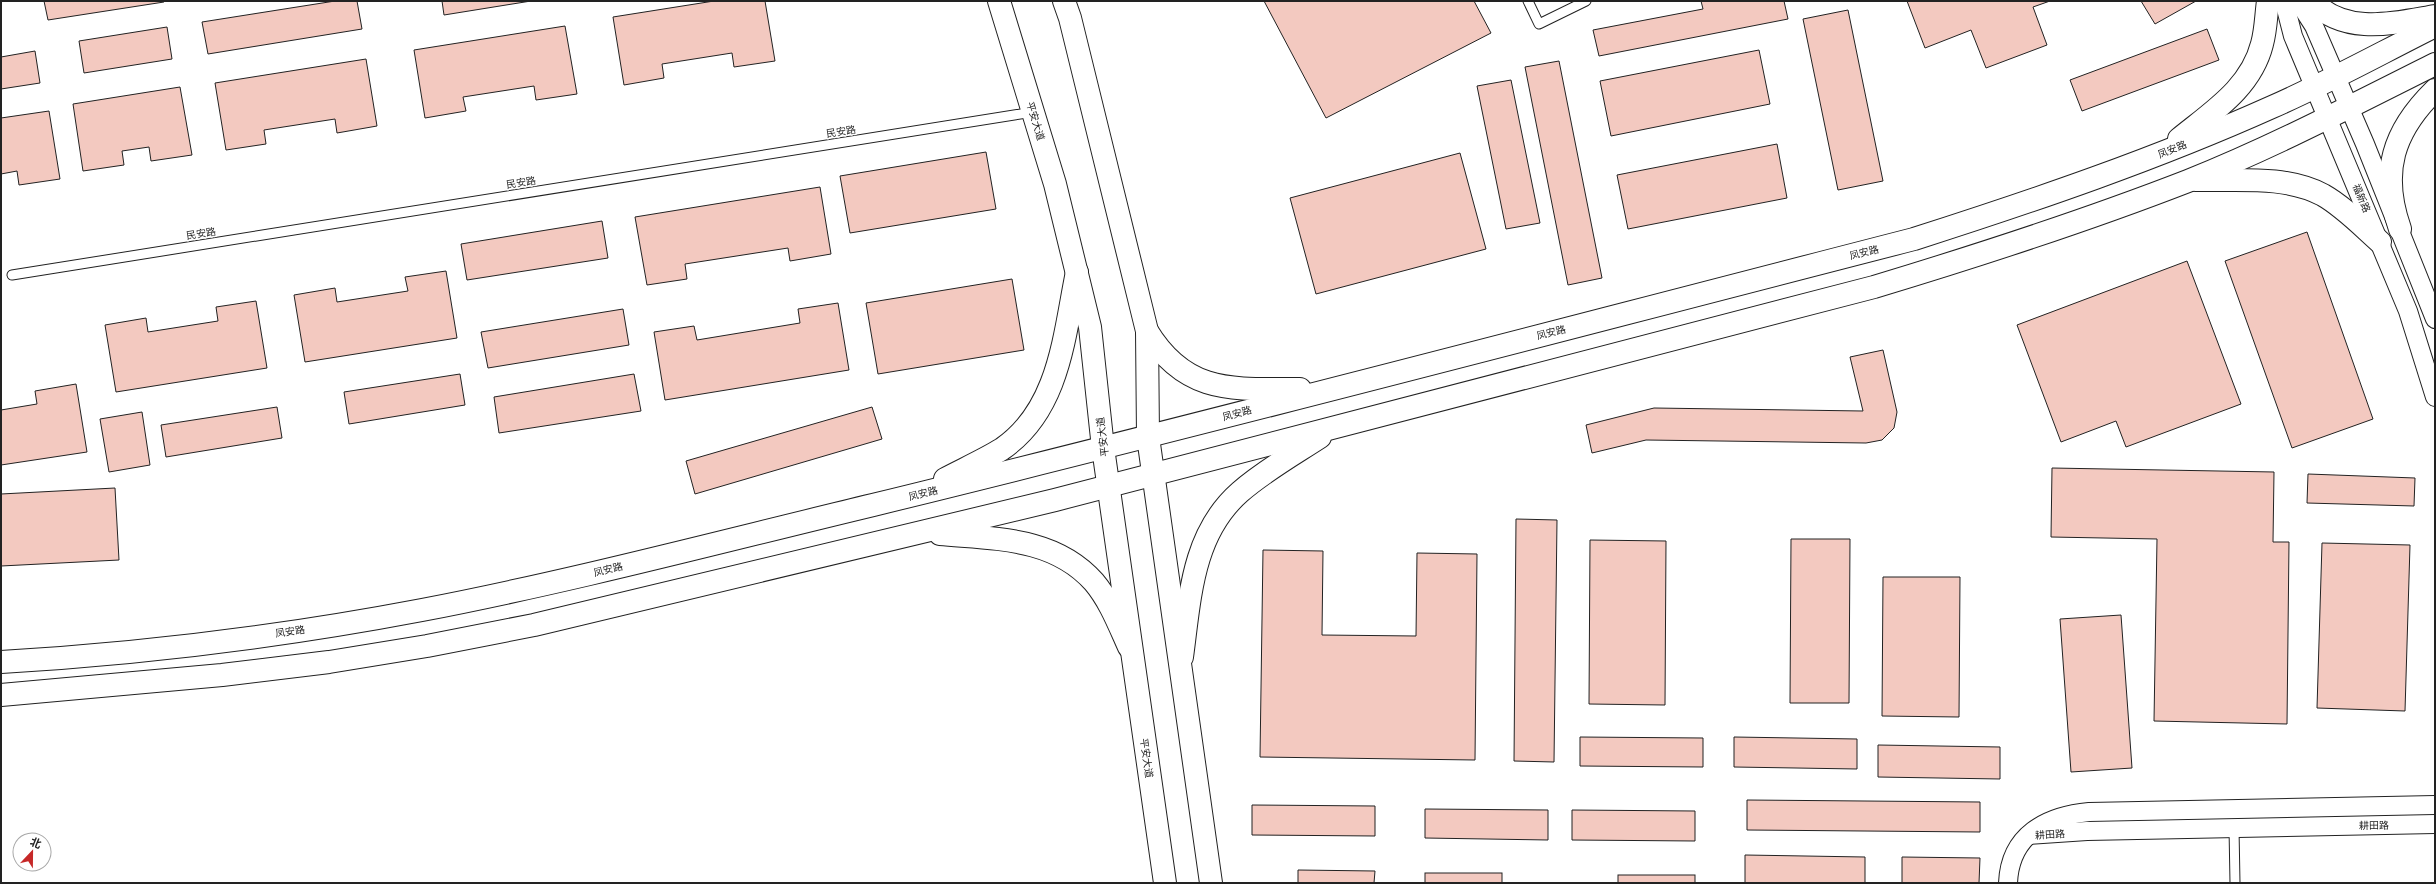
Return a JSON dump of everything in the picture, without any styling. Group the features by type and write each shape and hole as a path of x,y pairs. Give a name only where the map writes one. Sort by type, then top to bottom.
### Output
{"street":[{"name":"平安大道","path":"999,1 1055,184 1090,327 1103,448 1165,883"},
{"path":"1064,1 1070,18 1147,331 1148,437 1211,883"},
{"path":"2160,155 2229,98 2250,74 2262,44 2268,1"},
{"name":"福新路","path":"2284,1 2293,36 2408,311 2435,397"},
{"path":"2298,1 2314,26 2400,229 2435,318"},
{"path":"2312,1 2337,18 2363,25 2377,25 2435,16"},
{"name":"凤安路","path":"8,661 220,640 418,611 526,589 1148,437 1914,239 2053,195 2160,155 2273,107 2435,26"},
{"path":"10,694 222,675 330,662 427,646 534,625 1109,486 1334,428 1874,286 2006,246 2189,180 2288,138 2435,64"},
{"path":"2400,229 2391,198 2391,165 2395,150 2410,117 2435,90"},
{"path":"2189,180 2271,182 2306,188 2338,205 2380,242"},
{"path":"914,495 1002,449 1031,422 1047,397 1055,375 1077,272"},
{"path":"1147,331 1166,358 1193,377 1209,384 1244,389 1333,389"},
{"path":"1180,666 1194,574 1206,537 1216,520 1244,488 1334,428"},
{"path":"921,532 1018,541 1057,554 1081,570 1094,582 1112,612 1132,653"},
{"name":"耕田路","path":"2029,835 2051,820 2065,814 2089,812 2435,805"},
{"name":"耕田路","path":"2029,835 2087,831 2435,824"},
{"path":"2008,883 2008,872 2016,850 2029,835"}],"lane":[{"path":"1528,1 1539,24 1586,1"},
{"name":"民安路","path":"12,275 1033,112"},
{"path":"2234,828 2236,883"}],"building":[{"path":"44,1 164,1 164,2 48,20"},
{"path":"335,1 357,1 362,29 208,54 202,22"},
{"path":"442,1 531,1 444,15"},
{"path":"714,1 765,1 775,61 734,67 732,53 662,64 664,78 624,85 613,17"},
{"path":"1264,1 1474,1 1491,33 1326,118"},
{"path":"1701,1 1784,1 1788,19 1599,56 1593,30 1703,9"},
{"path":"1907,1 2050,1 2033,7 2047,45 1986,68 1971,30 1925,48"},
{"path":"2141,1 2196,1 2155,24"},
{"path":"1848,10 1883,181 1838,190 1803,19"},
{"path":"565,26 577,94 536,100 534,86 463,97 466,111 425,118 414,50"},
{"path":"167,27 172,59 84,73 79,41"},
{"path":"2207,29 2219,60 2082,111 2070,80"},
{"path":"1759,50 1770,104 1611,136 1600,81"},
{"path":"35,51 40,83 1,89 1,57"},
{"path":"366,59 377,126 337,133 335,119 264,130 266,144 226,150 215,83"},
{"path":"1559,61 1602,278 1568,285 1525,67"},
{"path":"1511,80 1540,223 1506,229 1477,86"},
{"path":"180,87 192,155 151,161 149,147 122,151 124,165 83,171 73,104"},
{"path":"49,111 60,179 19,185 17,171 1,174 1,118"},
{"path":"1777,144 1787,198 1628,229 1617,175"},
{"path":"986,152 996,209 850,233 840,176"},
{"path":"1460,153 1486,249 1316,294 1290,198"},
{"path":"820,187 831,254 790,261 788,248 685,264 687,279 647,285 635,217"},
{"path":"602,221 608,258 467,280 461,244"},
{"path":"2307,232 2373,419 2292,448 2225,261"},
{"path":"2187,261 2241,404 2126,447 2116,421 2061,442 2017,325"},
{"path":"446,271 457,338 305,362 294,295 335,288 337,302 408,291 405,277"},
{"path":"1012,279 1024,350 878,374 866,303"},
{"path":"256,301 267,368 116,392 105,325 146,318 148,332 218,321 216,307"},
{"path":"838,303 849,370 665,400 654,332 694,326 697,340 800,323 798,309"},
{"path":"623,309 629,345 488,368 481,332"},
{"path":"1883,350 1897,412 1894,428 1882,440 1866,443 1646,440 1592,453 1586,425 1654,408 1863,411 1850,357"},
{"path":"460,374 465,405 349,424 344,392"},
{"path":"634,374 641,411 499,433 494,397"},
{"path":"76,384 87,452 1,465 1,410 37,404 35,391"},
{"path":"277,407 282,438 166,457 161,425"},
{"path":"872,407 882,439 695,494 686,461"},
{"path":"142,412 150,465 109,472 100,419"},
{"path":"2052,468 2274,472 2273,542 2289,542 2287,724 2154,721 2157,539 2051,537"},
{"path":"2308,474 2415,478 2414,506 2307,503"},
{"path":"115,488 119,560 1,566 1,494"},
{"path":"1516,519 1557,520 1554,762 1514,761"},
{"path":"1791,539 1850,539 1849,703 1790,703"},
{"path":"1590,540 1666,541 1665,705 1589,704"},
{"path":"2322,543 2410,545 2405,711 2317,708"},
{"path":"1263,550 1323,551 1322,635 1416,636 1417,553 1477,554 1475,760 1260,757"},
{"path":"1883,577 1960,577 1959,717 1882,716"},
{"path":"2121,615 2132,768 2071,772 2060,619"},
{"path":"1580,737 1703,738 1703,767 1580,766"},
{"path":"1734,737 1857,739 1857,769 1734,767"},
{"path":"1878,745 2000,747 2000,779 1878,777"},
{"path":"1747,800 1980,802 1980,832 1747,830"},
{"path":"1252,805 1375,806 1375,836 1252,835"},
{"path":"1425,809 1548,810 1548,840 1425,838"},
{"path":"1572,810 1695,811 1695,841 1572,840"},
{"path":"1745,855 1865,857 1865,883 1745,883"},
{"path":"1902,857 1980,858 1979,883 1902,883"},
{"path":"1298,870 1375,871 1374,883 1298,883"},
{"path":"1425,873 1502,873 1502,883 1425,883"},
{"path":"1618,875 1695,875 1695,883 1618,883"}]}
